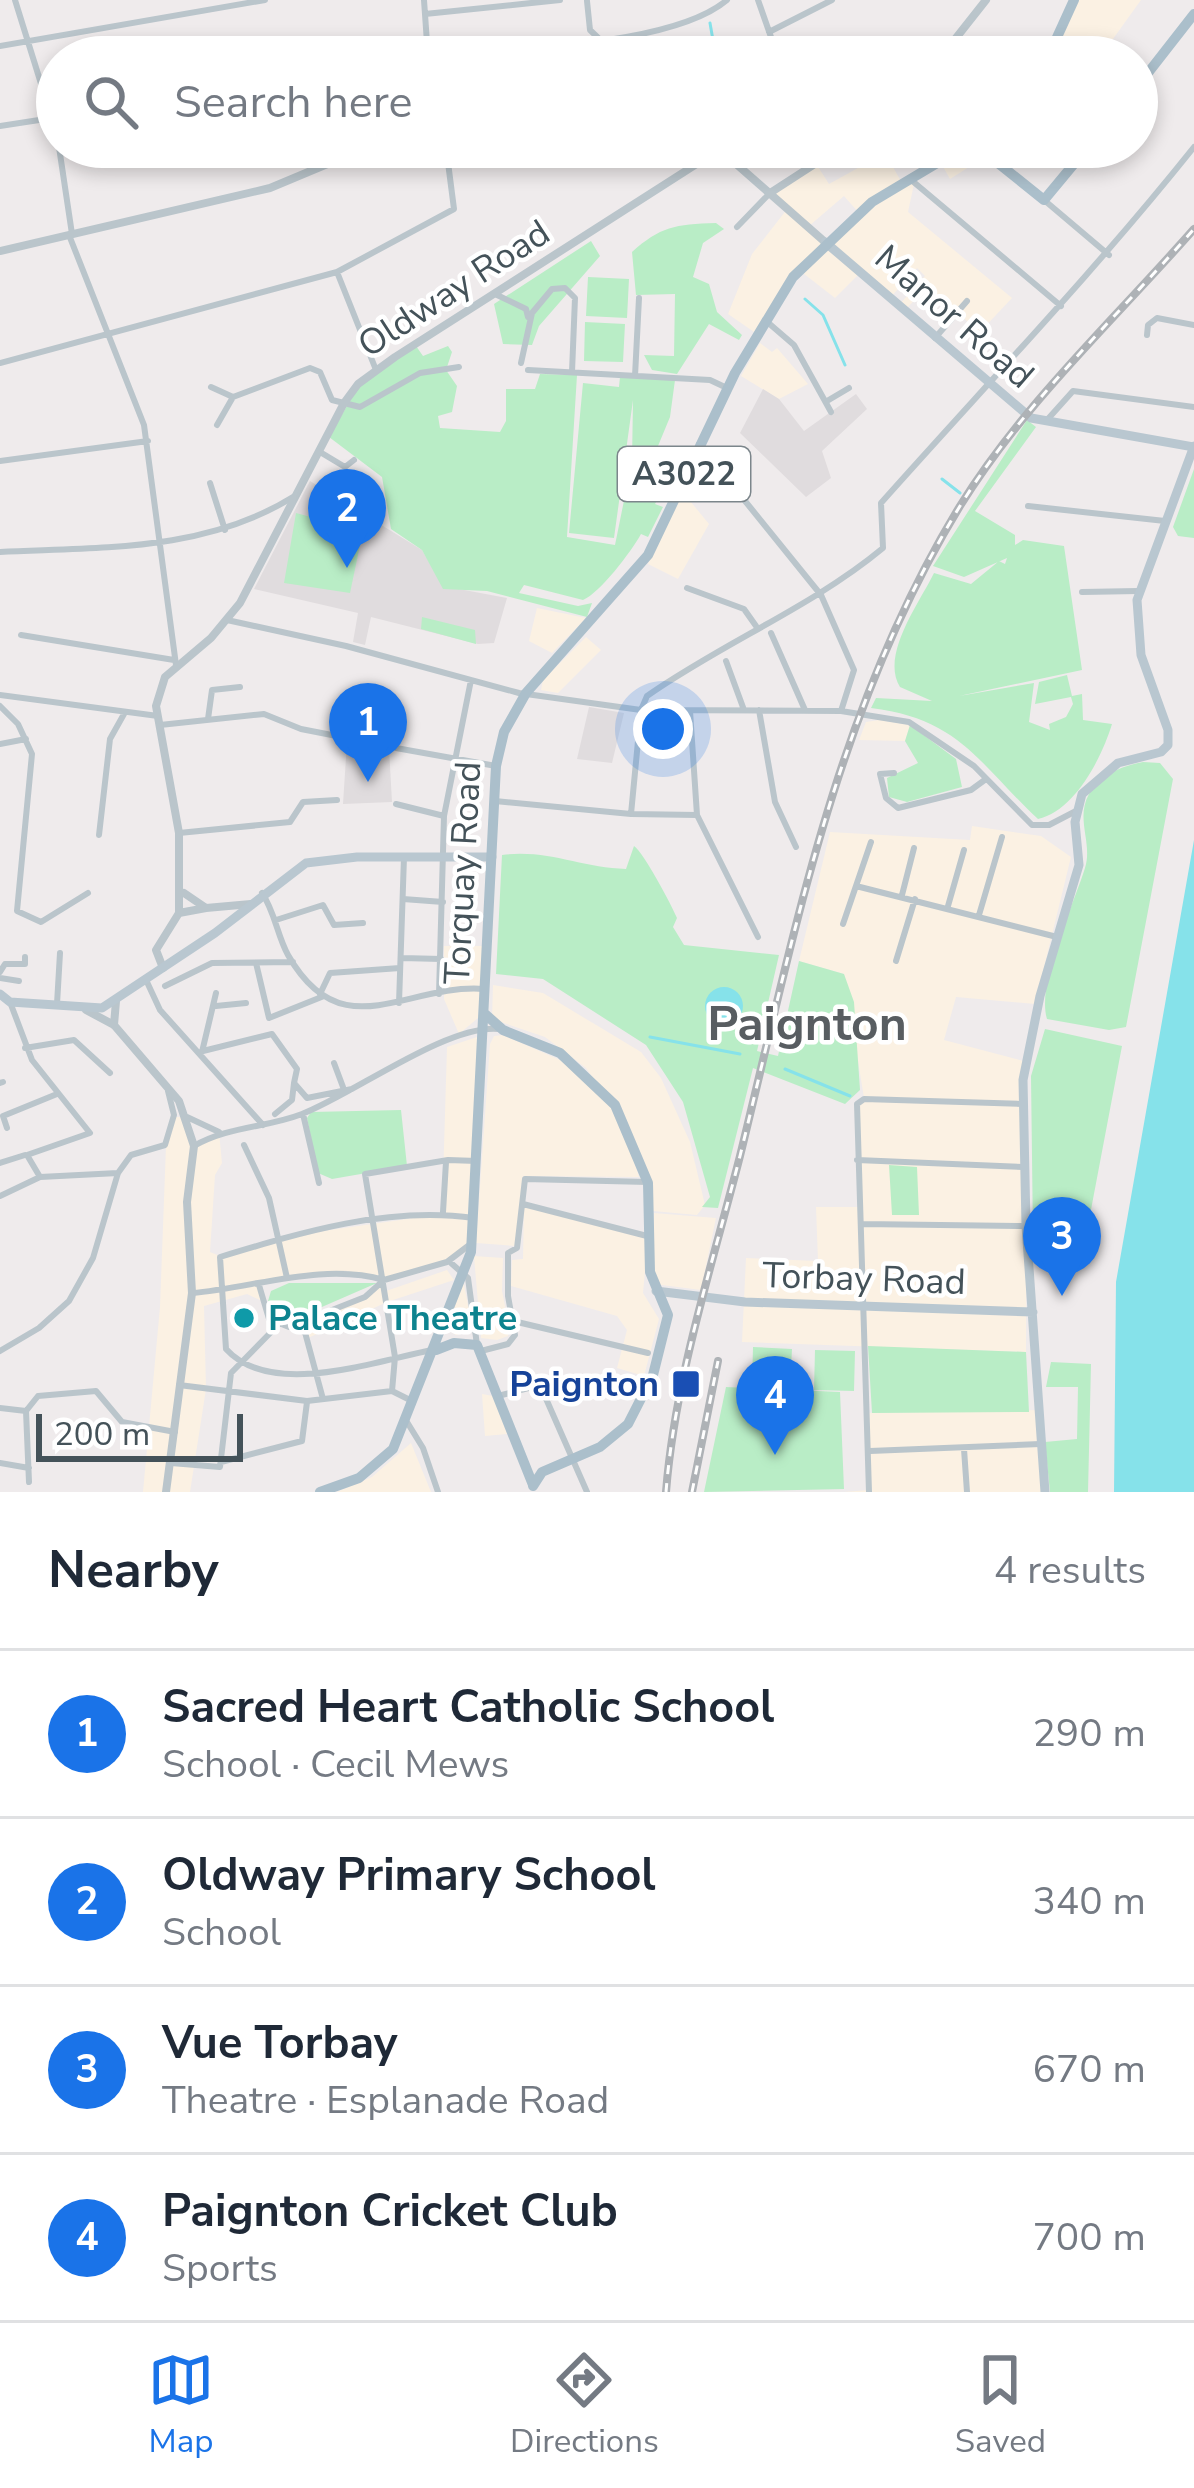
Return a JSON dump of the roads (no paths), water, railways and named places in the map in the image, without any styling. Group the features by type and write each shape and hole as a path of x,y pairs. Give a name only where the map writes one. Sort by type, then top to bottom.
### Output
{"main road":[{"path":"1058,36 1075,0"},
{"path":"1158,60 1194,14"},
{"name":"Torquay Road","path":"320,1492 378,1466 407,1422 467,1265 485,1048 496,766 504,732 526,693 648,555 728,388 793,277 825,242 929,168"},
{"path":"1007,168 1044,200 1071,168"},
{"name":"Manor Road","path":"825,242 1019,411 1045,423 1194,447"},
{"path":"1045,1492 1022,1104 1057,937 1079,865 1076,811 1085,789 1109,768 1162,752 1169,736 1141,655 1138,591 1194,447"},
{"path":"3,1001 86,1010 116,1001 147,982 167,978 262,893 306,863 492,857"},
{"path":"484,1021 542,1042 595,1082 631,1132 648,1183 650,1273 668,1315"},
{"name":"Torquay Road","path":"485,1048 503,1030"},
{"name":"Torbay Road","path":"656,1291 745,1302 1033,1312"},
{"path":"443,1329 454,1342 479,1348 533,1478 612,1439 640,1408 668,1315 677,1300 693,1294"},
{"path":"436,1350 454,1342"}],"street":[{"path":"15,0 36,70"},
{"path":"49,36 266,0"},
{"path":"424,0 427,36"},
{"path":"425,14 560,0"},
{"path":"587,0 587,21 594,36"},
{"path":"612,36 689,22 727,0"},
{"path":"758,0 770,36"},
{"path":"958,36 986,0"},
{"path":"769,32 826,2"},
{"path":"0,46 36,38"},
{"path":"0,126 36,122"},
{"path":"632,814 641,710 647,696 807,596 820,595 886,540 881,503 1108,255 1194,147"},
{"path":"62,168 70,235 148,441 162,543 175,663 160,686 159,720 179,832 183,891 179,913 156,950 167,978 212,963 293,962"},
{"path":"0,251 270,188 317,168"},
{"path":"0,363 108,338 338,272 454,209 449,168"},
{"name":"Oldway Road","path":"175,663 199,650 227,620 344,403 376,370 688,168"},
{"path":"742,168 825,242"},
{"path":"737,227 770,193 809,168"},
{"path":"910,179 1060,306"},
{"path":"1044,200 1108,255"},
{"path":"338,272 376,370"},
{"path":"521,363 530,321 552,289 574,293 572,372"},
{"path":"495,294 526,309 530,321"},
{"path":"634,376 639,298"},
{"path":"935,338 967,302"},
{"path":"1147,335 1148,325 1157,318 1194,325"},
{"path":"765,320 794,345 831,412"},
{"path":"217,425 232,397 314,368 332,400 360,407 420,373 460,367"},
{"path":"528,370 710,380 728,388"},
{"path":"212,387 232,397"},
{"path":"827,401 849,388"},
{"path":"1045,423 1073,391 1194,406"},
{"path":"0,461 148,441"},
{"path":"699,444 820,595 854,670 844,712"},
{"path":"320,452 345,467 353,460"},
{"path":"211,483 225,530"},
{"path":"0,552 162,543 225,530 298,494"},
{"path":"1028,506 1168,522"},
{"path":"687,588 744,609 756,626"},
{"path":"1082,592 1138,591"},
{"path":"227,620 526,693 641,710 844,712 926,729 986,778 1032,825 1049,825 1076,811"},
{"path":"771,633 805,710"},
{"path":"21,635 175,663"},
{"path":"726,661 744,710"},
{"path":"439,994 443,816 471,680"},
{"path":"208,719 212,690 240,687"},
{"path":"0,695 89,704 159,720 270,715 301,729 496,766"},
{"path":"0,706 26,739 31,780 15,888 17,911 41,922 88,892"},
{"path":"759,710 775,802 796,847"},
{"path":"690,711 697,815 758,937"},
{"path":"99,835 110,739 124,714"},
{"path":"0,743 26,739"},
{"path":"894,772 877,774 886,798 898,808 971,790 986,778"},
{"path":"179,832 273,827 292,820 303,802 337,800"},
{"path":"497,801 697,815"},
{"path":"396,804 443,816"},
{"path":"979,915 1002,837"},
{"path":"843,923 860,887 871,842"},
{"path":"902,895 914,848"},
{"path":"948,906 964,850"},
{"path":"399,1004 404,857"},
{"path":"860,887 1057,937"},
{"path":"183,891 206,908"},
{"path":"262,893 293,962 322,995 349,1006 399,1004 487,989"},
{"path":"403,899 443,902"},
{"path":"896,961 915,899"},
{"path":"179,913 250,904"},
{"path":"276,920 323,905 334,925 363,923"},
{"path":"57,1006 60,953"},
{"path":"19,981 0,975 2,963 23,964 25,957"},
{"path":"401,958 441,959"},
{"path":"256,963 269,1018 322,995 330,974 400,968"},
{"path":"147,982 160,1010 263,1125"},
{"path":"202,1052 216,993"},
{"path":"0,1163 89,1133 26,1048 3,1001"},
{"path":"115,1025 116,1001"},
{"path":"216,1006 246,1004"},
{"path":"86,1010 115,1025 168,1090 187,1117 194,1146 188,1202 191,1293 166,1492"},
{"path":"194,1146 219,1132 242,1131 303,1114 484,1021"},
{"path":"202,1052 272,1034 297,1069 292,1100 275,1114"},
{"path":"26,1048 74,1040 110,1073"},
{"path":"334,1063 344,1088"},
{"path":"294,1083 307,1098 354,1089"},
{"path":"0,1352 39,1328 81,1282 118,1173 135,1154 165,1145 174,1115 168,1090"},
{"path":"7,1128 2,1116 57,1094"},
{"path":"869,1492 855,1112 864,1099 1022,1104"},
{"path":"303,1114 319,1183"},
{"path":"187,1117 219,1132"},
{"path":"244,1145 269,1198 287,1278"},
{"path":"27,1155 40,1177"},
{"path":"856,1160 1024,1167"},
{"path":"392,1391 395,1357 365,1174 477,1161"},
{"path":"442,1214 446,1162"},
{"path":"0,1196 40,1177 118,1173"},
{"path":"191,1293 223,1292 287,1278 384,1280 447,1262 467,1265 479,1348 513,1341 508,1253 517,1248 526,1179 648,1183"},
{"path":"523,1204 617,1224 652,1238"},
{"path":"436,1350 320,1374 239,1363 226,1349 220,1257 281,1237 376,1220 442,1214 473,1218"},
{"path":"861,1223 1026,1226"},
{"path":"447,1262 472,1238"},
{"path":"171,1463 218,1468 228,1391 239,1363 277,1326 303,1324 374,1292 384,1280"},
{"path":"259,1285 263,1310 277,1326"},
{"path":"513,1321 648,1353"},
{"path":"303,1324 323,1399"},
{"path":"179,1385 307,1401 392,1391 415,1402"},
{"path":"498,1396 540,1385 587,1492"},
{"path":"29,1482 26,1411 38,1396 96,1391 122,1423 175,1432"},
{"path":"221,1462 302,1441 307,1401"},
{"path":"0,1408 26,1411"},
{"path":"407,1422 424,1448 438,1492"},
{"path":"869,1451 1040,1444"},
{"path":"964,1449 968,1492"},
{"path":"0,1463 29,1468"}],"water":[{"path":"1194,840 1194,1492 1114,1492 1116,1282"},
{"path":"724,987 737,993 743,1006 737,1019 724,1025 711,1019 705,1006 711,993"}],"waterway":[{"path":"710,23 712,36"},
{"path":"805,299 823,315 845,365"},
{"path":"942,479 960,493"},
{"path":"650,1037 740,1054"},
{"path":"785,1069 850,1096"}],"railway":[{"path":"666,1492 686,1365 802,904 851,741 881,661 917,583 985,468 1041,397 1194,229"},
{"path":"692,1492 718,1361"}],"place":[{"name":"Oldway Primary School","path":"347,568"},
{"name":"Sacred Heart Catholic School","path":"368,782"},
{"name":"Vue Torbay","path":"1062,1296"},
{"name":"Palace Theatre","path":"244,1318"},
{"name":"Paignton","path":"686,1384"},
{"name":"Paignton Cricket Club","path":"775,1455"}],"district":[{"name":"Paignton","path":"807,1024"}]}
